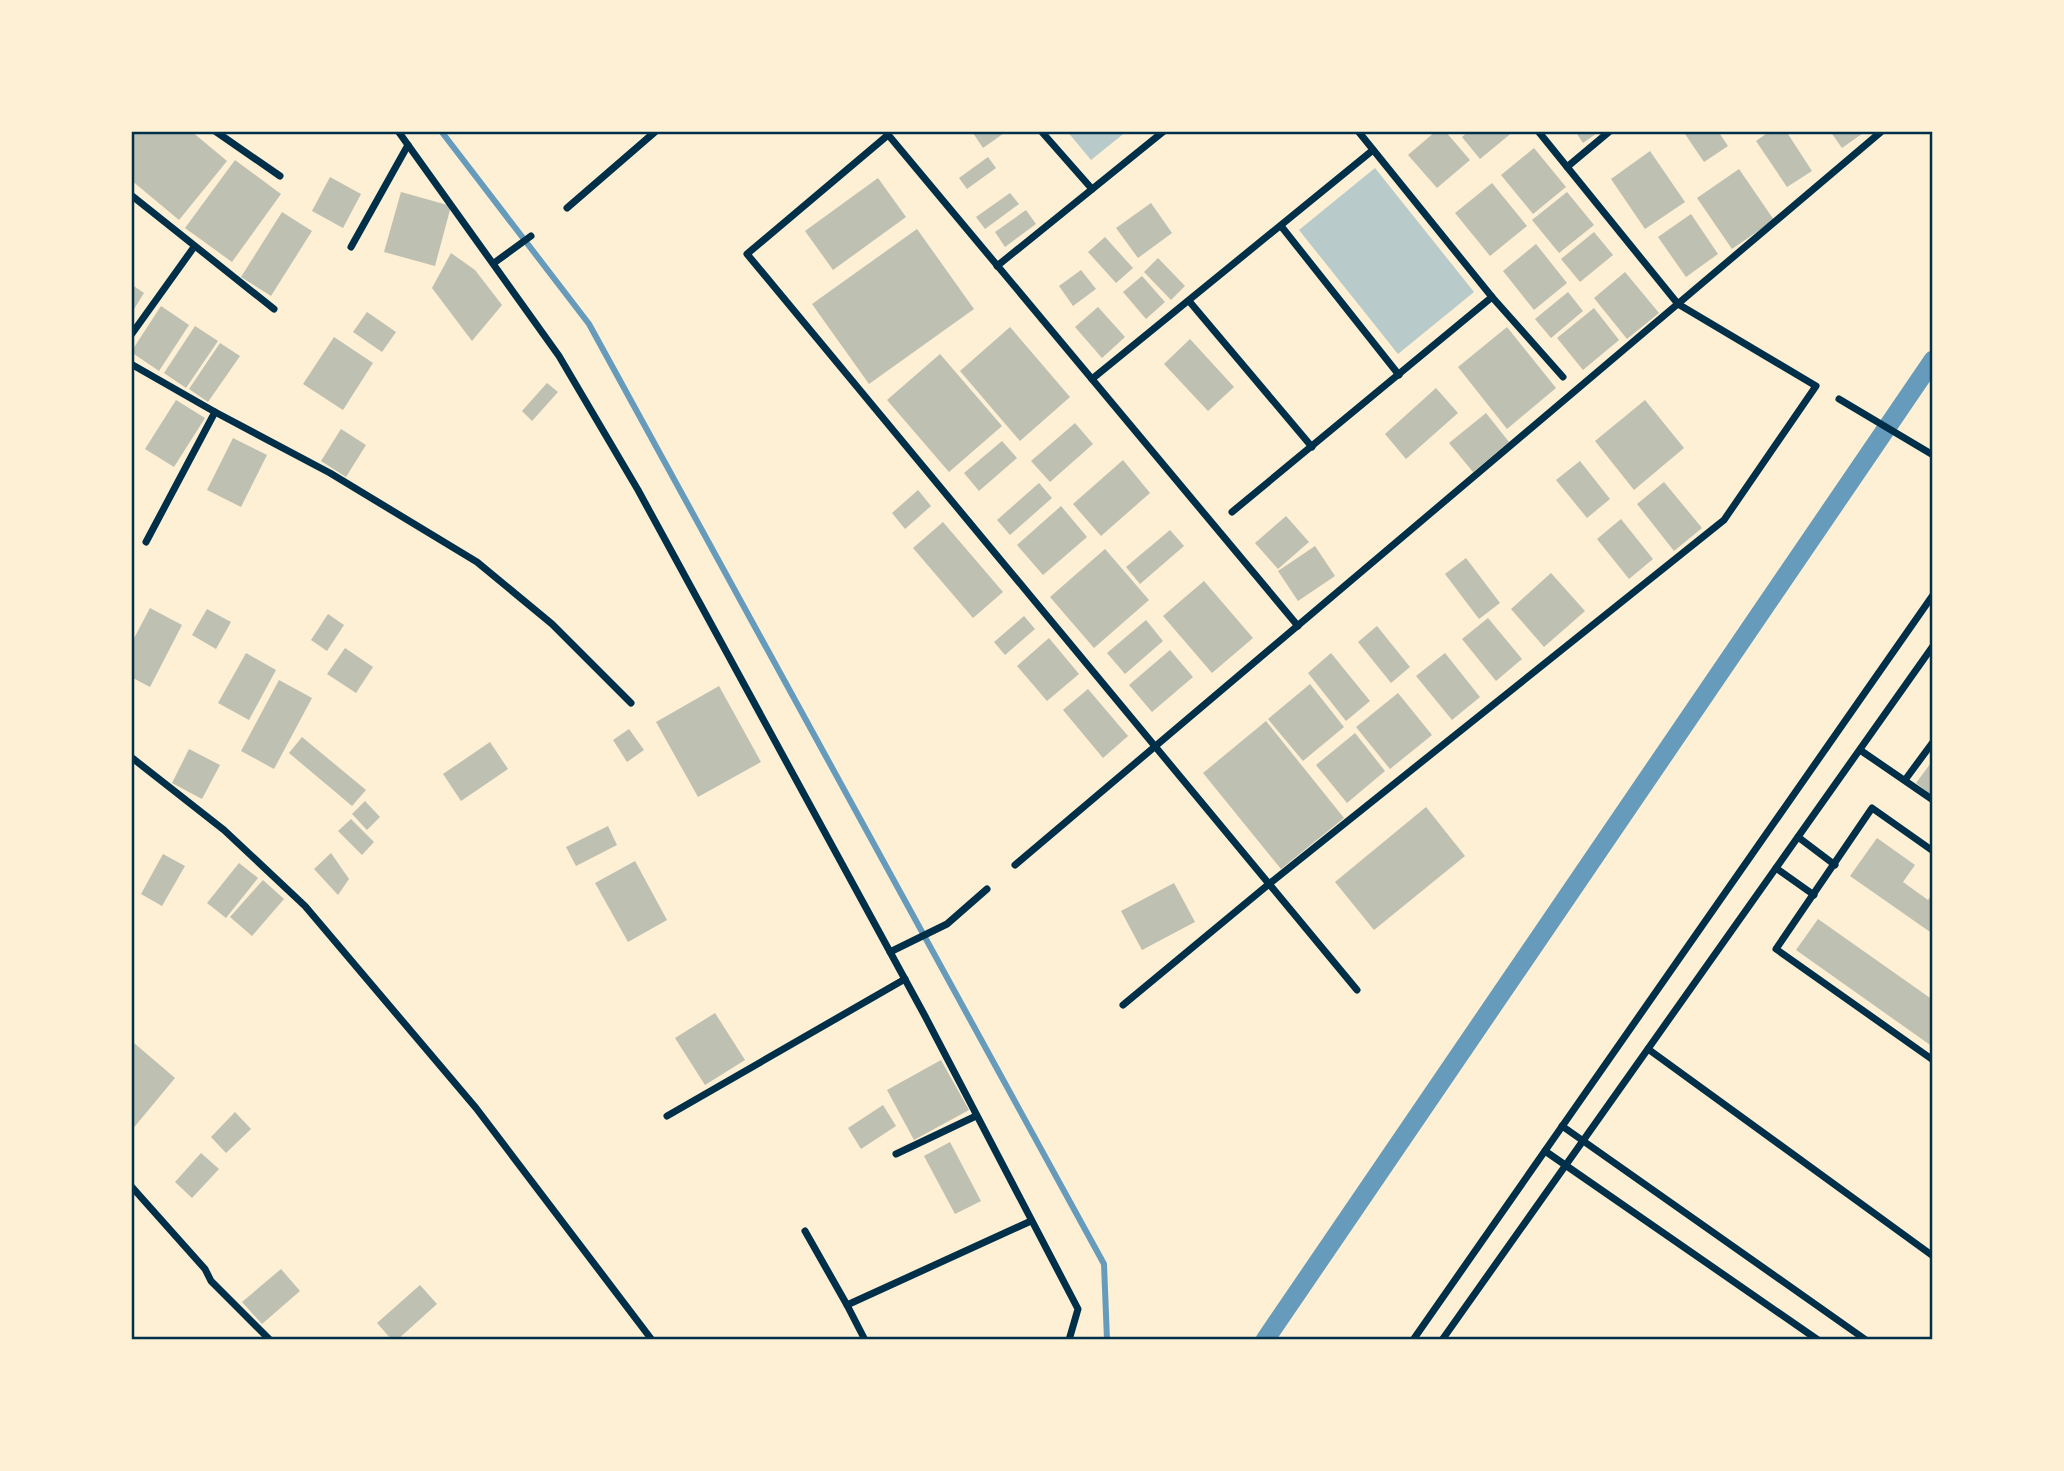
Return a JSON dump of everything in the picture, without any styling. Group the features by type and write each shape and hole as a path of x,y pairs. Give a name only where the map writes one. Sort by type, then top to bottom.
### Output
{"street":[{"path":"215,131 280,176"},
{"path":"398,131 559,356 638,490 905,979 1078,1309 1069,1340"},
{"path":"567,208 656,131"},
{"path":"1041,131 1092,189"},
{"path":"998,266 1164,131"},
{"path":"1358,131 1492,297 1563,377"},
{"path":"1123,1005 1269,884 1724,520 1816,386 1678,304 1538,131"},
{"path":"1567,167 1610,131"},
{"path":"1015,865 1882,131"},
{"path":"1298,626 887,133 747,254 1357,989"},
{"path":"351,247 408,145"},
{"path":"1092,379 1373,150"},
{"path":"131,195 274,309"},
{"path":"1281,226 1399,375"},
{"path":"494,264 531,236"},
{"path":"131,335 194,247"},
{"path":"1232,512 1492,297"},
{"path":"1189,301 1312,447"},
{"path":"131,364 330,474 477,562 552,624 631,703"},
{"path":"1839,399 1933,455"},
{"path":"146,542 215,412"},
{"path":"1413,1340 1933,595"},
{"path":"1442,1340 1933,646"},
{"path":"1905,780 1933,742"},
{"path":"1860,750 1933,800"},
{"path":"131,757 224,830 305,906 476,1108 652,1340"},
{"path":"1933,851 1872,808 1776,948 1933,1060"},
{"path":"1798,837 1835,865"},
{"path":"1776,868 1814,895"},
{"path":"890,952 947,923 987,889"},
{"path":"667,1116 905,979"},
{"path":"1648,1049 1933,1256"},
{"path":"896,1154 976,1116"},
{"path":"1562,1126 1866,1340"},
{"path":"1545,1151 1818,1340"},
{"path":"131,1186 205,1269 211,1281 270,1340"},
{"path":"847,1305 1031,1222"},
{"path":"805,1231 865,1340"}],"shaded area":[{"path":"1067,131 1127,131 1091,160"},
{"path":"1375,168 1474,292 1398,354 1299,230"}],"building":[{"path":"131,131 191,131 227,161 179,220 131,180"},
{"path":"1007,131 983,148 973,133"},
{"path":"1436,131 1445,131 1470,160 1437,188 1408,155"},
{"path":"1469,131 1514,131 1480,159 1462,137"},
{"path":"1575,131 1600,131 1583,143"},
{"path":"1683,131 1718,131 1728,146 1704,162"},
{"path":"1770,131 1786,131 1812,171 1787,187 1756,141"},
{"path":"1830,131 1866,131 1842,148"},
{"path":"1534,148 1566,187 1533,214 1501,175"},
{"path":"1650,151 1685,202 1645,229 1611,179"},
{"path":"988,157 996,168 967,189 959,178"},
{"path":"235,160 281,194 232,262 185,228"},
{"path":"1739,169 1774,220 1732,249 1697,198"},
{"path":"330,177 361,194 343,228 312,211"},
{"path":"878,178 906,217 833,270 805,231"},
{"path":"1492,183 1527,226 1490,256 1455,213"},
{"path":"401,192 451,206 435,266 384,252"},
{"path":"1567,192 1594,225 1559,253 1532,220"},
{"path":"1010,193 1019,204 985,229 976,217"},
{"path":"1151,203 1172,233 1138,258 1116,228"},
{"path":"1026,210 1036,224 1005,247 995,232"},
{"path":"282,212 312,231 271,296 241,277"},
{"path":"1691,214 1718,254 1686,277 1658,237"},
{"path":"917,229 974,309 869,384 812,304"},
{"path":"1594,232 1613,255 1580,282 1561,259"},
{"path":"1105,237 1133,268 1116,283 1088,252"},
{"path":"1536,244 1567,283 1534,310 1503,271"},
{"path":"451,253 475,270 502,305 472,341 432,288"},
{"path":"1158,258 1185,286 1171,300 1144,272"},
{"path":"1081,270 1096,289 1073,306 1059,286"},
{"path":"1625,272 1659,313 1627,339 1594,298"},
{"path":"1142,276 1165,302 1146,319 1123,292"},
{"path":"131,284 144,293 131,314"},
{"path":"1568,292 1583,311 1551,338 1535,319"},
{"path":"161,306 189,325 159,371 131,352"},
{"path":"1098,307 1125,337 1102,358 1075,327"},
{"path":"1594,308 1619,340 1583,370 1557,338"},
{"path":"367,312 396,332 382,352 353,332"},
{"path":"195,326 218,341 186,388 164,373"},
{"path":"1010,327 1070,397 1020,441 960,371"},
{"path":"1507,327 1556,388 1507,429 1458,367"},
{"path":"334,337 373,363 343,410 303,384"},
{"path":"1190,339 1234,387 1208,411 1164,364"},
{"path":"220,343 240,356 208,402 189,389"},
{"path":"940,354 1002,426 949,472 887,400"},
{"path":"547,383 558,392 532,421 522,411"},
{"path":"1436,388 1458,413 1406,459 1385,434"},
{"path":"176,400 205,418 174,467 145,449"},
{"path":"1645,400 1684,448 1634,490 1595,441"},
{"path":"1486,413 1509,442 1473,472 1449,443"},
{"path":"1075,423 1093,444 1050,482 1031,461"},
{"path":"341,429 366,445 346,477 321,461"},
{"path":"233,438 267,455 241,507 207,490"},
{"path":"1002,441 1017,458 979,491 964,473"},
{"path":"1123,460 1150,493 1101,536 1073,504"},
{"path":"1580,461 1610,499 1587,518 1556,480"},
{"path":"1664,482 1702,528 1674,551 1637,504"},
{"path":"1039,483 1052,498 1010,535 997,520"},
{"path":"918,490 931,506 905,529 892,513"},
{"path":"1061,506 1087,537 1043,575 1017,545"},
{"path":"1286,516 1309,542 1278,569 1255,543"},
{"path":"1621,519 1653,559 1629,579 1597,539"},
{"path":"943,522 1003,592 973,618 913,548"},
{"path":"1170,530 1184,546 1140,584 1126,567"},
{"path":"1315,546 1335,576 1298,601 1278,571"},
{"path":"1105,549 1149,600 1094,648 1050,597"},
{"path":"1466,558 1500,603 1479,619 1445,574"},
{"path":"1551,573 1585,611 1544,647 1511,609"},
{"path":"1204,581 1253,638 1212,673 1163,616"},
{"path":"150,608 182,625 150,687 131,677 131,644"},
{"path":"207,609 231,622 216,649 192,635"},
{"path":"328,614 344,625 327,651 311,640"},
{"path":"1024,616 1035,629 1005,655 994,642"},
{"path":"1488,618 1522,659 1496,681 1462,639"},
{"path":"1146,620 1163,641 1125,674 1107,653"},
{"path":"1377,626 1410,667 1391,683 1358,642"},
{"path":"1049,638 1079,674 1047,701 1017,666"},
{"path":"345,648 373,667 356,693 327,674"},
{"path":"1170,650 1193,677 1152,712 1129,685"},
{"path":"246,653 276,670 249,720 218,703"},
{"path":"1331,653 1370,701 1346,721 1308,673"},
{"path":"1445,653 1480,697 1452,720 1416,676"},
{"path":"279,680 312,698 274,769 241,751"},
{"path":"1310,684 1344,727 1303,761 1268,719"},
{"path":"719,686 761,762 698,797 656,722"},
{"path":"1088,689 1128,736 1103,758 1063,710"},
{"path":"1398,693 1432,735 1390,769 1356,727"},
{"path":"1266,721 1344,818 1281,869 1203,773"},
{"path":"629,729 644,750 627,762 613,740"},
{"path":"1355,733 1385,771 1347,803 1316,765"},
{"path":"302,737 366,790 352,806 289,753"},
{"path":"490,742 508,769 461,801 443,774"},
{"path":"189,749 220,765 202,799 172,783"},
{"path":"1933,760 1933,796 1916,783"},
{"path":"365,801 380,817 367,830 352,814"},
{"path":"1426,807 1465,856 1374,930 1335,882"},
{"path":"351,819 374,842 362,855 338,831"},
{"path":"608,826 617,845 576,866 566,847"},
{"path":"1877,838 1915,865 1903,882 1928,900 1933,893 1933,934 1850,876"},
{"path":"331,853 349,879 338,895 314,869"},
{"path":"163,854 185,866 162,906 141,894"},
{"path":"635,861 667,920 628,942 595,883"},
{"path":"239,863 258,878 226,918 207,903"},
{"path":"263,880 284,899 252,936 230,917"},
{"path":"1174,883 1195,922 1142,950 1121,911"},
{"path":"1818,919 1933,1000 1933,1047 1796,950"},
{"path":"715,1013 745,1060 705,1085 675,1038"},
{"path":"134,1043 175,1078 131,1131 131,1047"},
{"path":"941,1060 969,1110 914,1140 887,1090"},
{"path":"883,1105 896,1126 861,1149 848,1128"},
{"path":"235,1112 251,1129 226,1153 211,1137"},
{"path":"950,1142 981,1201 955,1214 924,1156"},
{"path":"201,1153 219,1169 192,1198 175,1182"},
{"path":"281,1269 300,1291 262,1324 242,1302"},
{"path":"420,1285 437,1304 397,1340 392,1340 377,1323"}],"waterway":[{"path":"441,131 589,324 1104,1264 1107,1340"},
{"path":"1265,1340 1933,360"}]}
